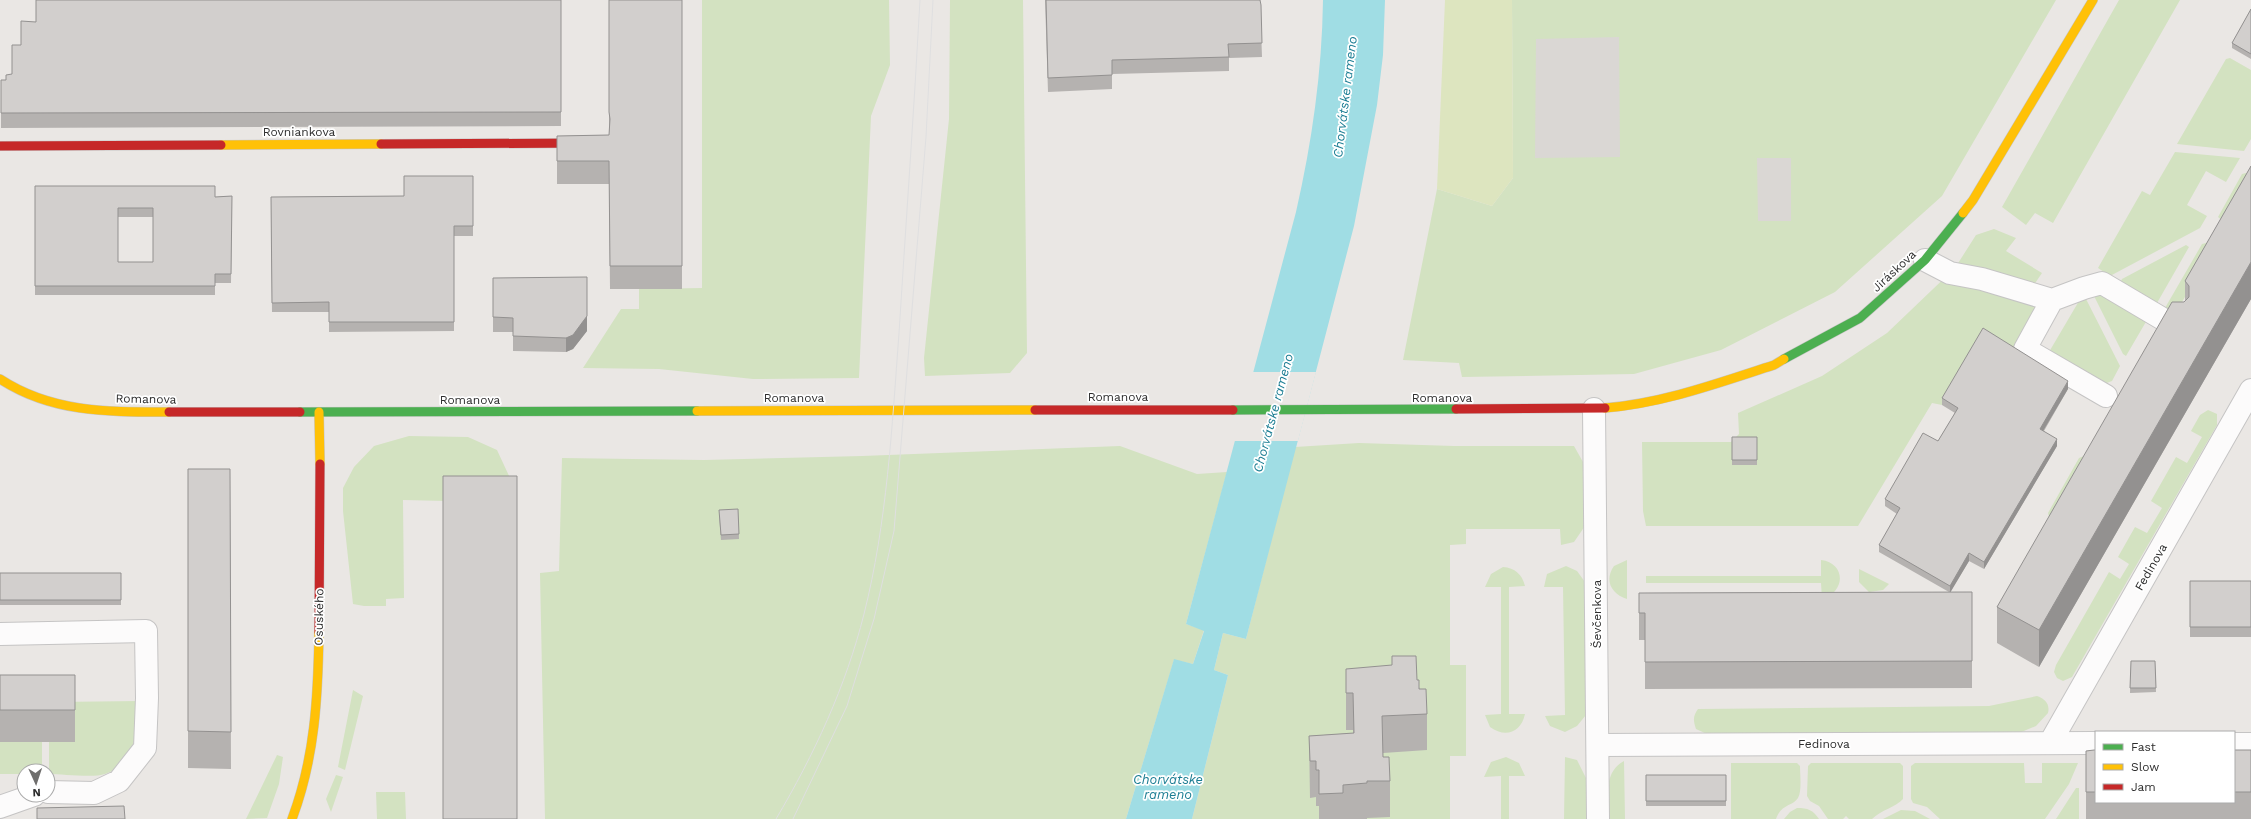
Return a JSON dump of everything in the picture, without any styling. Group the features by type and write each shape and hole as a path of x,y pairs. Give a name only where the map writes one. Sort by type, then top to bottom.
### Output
{"street":[{"name":"Jiráskova","path":"1594,409 1631,406 1680,396 1774,365 1860,318 1925,260 1973,200 2093,0"},
{"name":"Rovniankova","path":"0,146 598,142"},
{"path":"1925,260 1950,272 1982,279 2052,300 2084,288 2102,284 2178,328"},
{"path":"2052,300 2025,349 2106,396"},
{"name":"Romanova","path":"0,379 24,395 43,402 86,409 132,412 1594,409"},
{"name":"Fedinova","path":"2050,743 2251,390"},
{"name":"Ševčenkova","path":"1594,409 1598,819"},
{"name":"Osuského","path":"292,819 306,781 312,758 319,676 321,495 319,412"},
{"path":"0,634 146,632 147,698 145,748 119,781 94,793 56,792"},
{"name":"Fedinova","path":"1598,745 2095,743"},
{"path":"2235,744 2251,744"},
{"path":"0,807 16,801"}],"green space":[{"path":"702,0 889,0 890,65 871,116 859,378 753,379 659,369 583,368 621,309 639,309 639,289 702,288"},
{"path":"950,0 1023,0 1027,353 1010,373 925,376 924,358 949,119"},
{"path":"1445,0 1512,0 1513,178 1492,206 1437,189"},
{"path":"1512,0 2056,0 1942,196 1835,292 1721,350 1634,374 1462,377 1459,363 1403,360 1437,189 1492,206 1513,178"},
{"path":"2119,0 2180,0 2053,223 2035,213 2026,225 2002,207"},
{"path":"2230,58 2251,70 2251,139 2244,151 2177,144 2226,59"},
{"path":"2175,152 2240,158 2226,182 2206,171 2187,205 2207,216 2200,228 2110,276 2098,268 2142,191 2150,195"},
{"path":"2246,173 2251,176 2225,223 2218,217 2242,174"},
{"path":"1994,229 2016,238 2006,251 2042,273 2025,298 2040,305 2016,356 1983,336 1942,405 1932,403 1858,526 1646,526 1643,511 1642,442 1731,442 1739,434 1738,413 1822,376 1887,333 1955,268 1976,235"},
{"path":"2206,243 2213,249 2175,314 2165,308 2202,244"},
{"path":"2186,245 2189,247 2157,303 2120,283 2122,279"},
{"path":"2096,290 2147,320 2126,356 2123,354 2093,294"},
{"path":"2086,299 2120,366 2112,381 2104,384 2049,352 2079,301"},
{"path":"2208,410 2217,414 2217,425 2072,677 2063,681 2057,678 2054,672 2056,665 2109,572 2120,579 2129,564 2118,557 2135,527 2147,533 2162,508 2151,501 2176,457 2187,463 2202,437 2191,431 2200,415"},
{"path":"409,436 468,437 497,450 516,491 447,501 403,500 404,598 386,599 386,606 364,606 353,604 343,511 343,488 354,467 374,446"},
{"path":"1359,443 1454,446 1574,446 1583,462 1585,526 1574,542 1561,545 1560,529 1466,529 1466,544 1450,545 1450,665 1466,665 1466,756 1450,756 1450,819 1192,819 1228,675 1214,670 1223,633 1246,639 1295,447"},
{"path":"1120,446 1197,474 1227,472 1186,624 1204,630 1193,664 1174,660 1126,819 545,819 540,573 559,571 562,458 704,460 862,456"},
{"path":"2084,456 2049,517 2048,513 2079,458"},
{"path":"1627,560 1627,599 1621,597 1613,590 1610,576 1614,566"},
{"path":"1821,560 1829,562 1835,566 1839,572 1840,578 1839,584 1835,590 1830,595 1822,599 1821,583 1646,583 1646,576 1821,576"},
{"path":"1566,566 1577,571 1585,582 1586,715 1577,726 1565,732 1550,726 1545,716 1565,715 1563,587 1544,587 1547,574"},
{"path":"1503,567 1517,572 1522,578 1525,586 1509,587 1509,714 1525,714 1520,726 1512,732 1507,733 1490,727 1485,715 1501,714 1501,587 1485,587 1491,574"},
{"path":"1859,569 1889,584 1883,590 1869,592 1859,582"},
{"path":"353,690 363,696 345,770 338,767"},
{"path":"2037,696 2047,703 2048,713 2036,726 2019,733 1707,734 1696,729 1694,721 1694,716 1698,709 1989,706"},
{"path":"140,701 138,722 133,744 123,762 115,769 100,775 78,776 56,774 56,763 49,763 49,742 75,742 75,706 54,702"},
{"path":"0,742 42,742 42,763 16,763 16,774 0,774"},
{"path":"277,755 283,757 279,784 267,818 246,819"},
{"path":"1506,757 1519,763 1525,776 1509,776 1509,819 1501,819 1501,776 1484,777 1491,762"},
{"path":"1565,757 1577,760 1586,778 1586,819 1564,819"},
{"path":"1624,761 1625,819 1608,819 1608,787 1610,779 1617,766"},
{"path":"1731,763 1797,763 1800,766 1800,791 1798,798 1796,801 1784,808 1778,814 1776,819 1731,819"},
{"path":"1811,763 1900,763 1903,766 1903,799 1872,819 1849,819 1846,816 1843,819 1828,819 1819,806 1810,801 1807,796 1808,766"},
{"path":"1915,763 2024,763 2025,783 2042,783 2042,763 2078,763 2069,784 2045,819 1940,819 1927,807 1913,803 1911,799 1911,766"},
{"path":"336,775 343,777 331,812 326,799"},
{"path":"2076,788 2079,788 2079,819 2056,819"},
{"path":"376,792 405,792 406,819 377,819"},
{"path":"1797,808 1810,810 1815,813 1819,819 1784,819 1790,812"},
{"path":"1901,810 1915,811 1930,819 1883,819"}],"shaded area":[{"path":"1619,37 1620,157 1535,158 1536,39"},
{"path":"1757,158 1791,158 1791,221 1758,221"}],"water":[{"name":"Chorvátske rameno","path":"1323,0 1385,0 1383,55 1377,105 1354,226 1246,639 1223,633 1214,670 1228,675 1192,819 1126,819 1174,659 1193,664 1204,631 1186,624 1296,212 1307,159 1315,107 1321,54"}],"pier":[{"path":"1251,372 1316,372 1298,441 1233,441"}],"building":[{"path":"36,0 561,0 561,112 1,113 1,80 6,80 6,75 12,74 12,45 21,45 21,21 36,22"},
{"path":"609,0 682,0 682,266 610,266 609,161 557,161 557,136 609,135"},
{"path":"1046,0 1260,0 1262,43 1228,44 1229,57 1112,60 1112,75 1048,78"},
{"path":"2251,9 2251,54 2232,43"},
{"path":"2251,166 2251,262 2039,630 1997,607 2172,302 2184,302 2189,297 2189,286 2185,281"},
{"path":"404,176 473,176 473,226 454,226 454,322 329,322 329,302 272,303 271,197 404,196"},
{"path":"35,186 215,186 215,197 232,196 231,274 215,274 215,286 35,286","holes":["118,208 153,208 153,262 118,262"]},
{"path":"587,277 587,316 573,335 566,338 513,336 513,318 493,317 493,278"},
{"path":"1983,328 2068,381 2040,429 2057,439 1984,562 1969,553 1950,586 1879,545 1900,508 1885,499 1923,433 1938,441 1958,408 1942,398"},
{"path":"1732,437 1757,437 1757,460 1732,460"},
{"path":"188,469 230,469 231,732 188,731"},
{"path":"443,476 517,476 517,819 443,819"},
{"path":"738,509 739,534 721,535 719,510"},
{"path":"0,573 121,573 121,600 0,600"},
{"path":"2190,581 2251,581 2251,627 2190,627"},
{"path":"1972,592 1972,661 1645,662 1645,613 1639,613 1639,593"},
{"path":"1392,656 1416,656 1419,689 1426,689 1427,714 1382,716 1383,757 1389,757 1390,781 1367,781 1367,783 1343,785 1343,793 1319,794 1319,770 1316,770 1316,761 1310,761 1309,736 1354,733 1353,693 1346,693 1346,669 1392,665"},
{"path":"2131,661 2155,661 2156,688 2130,688"},
{"path":"0,675 75,675 75,710 0,710"},
{"path":"2095,750 2095,792 2086,792 2086,751"},
{"path":"2235,750 2251,750 2251,792 2235,792"},
{"path":"1646,775 1726,775 1726,801 1646,801"},
{"path":"124,806 125,819 37,819 37,808"}],"tram line":[{"path":"776,819 790,795 828,720 857,641 872,580 888,475 894,404 920,0"},
{"path":"793,819 847,706 874,619 894,531 926,137 933,0"}],"traffic: fast":[{"path":"1784,359 1860,318 1925,260 1963,213"},
{"path":"1233,410 1456,409"},
{"path":"300,412 697,411"}],"traffic: slow":[{"path":"1963,213 1973,200 2093,0"},
{"path":"221,145 381,144"},
{"path":"1605,408 1648,402 1670,397 1774,365 1784,359"},
{"path":"0,379 20,390 61,404 103,411 169,412"},
{"path":"697,411 1035,410"},
{"path":"319,412 320,464"},
{"path":"292,819 306,773 314,727 318,680 319,632"}],"traffic: jam":[{"path":"381,144 587,143"},
{"path":"0,146 221,145"},
{"path":"1456,409 1605,408"},
{"path":"1035,410 1233,410"},
{"path":"169,412 300,412"},
{"path":"319,632 320,464"}]}
